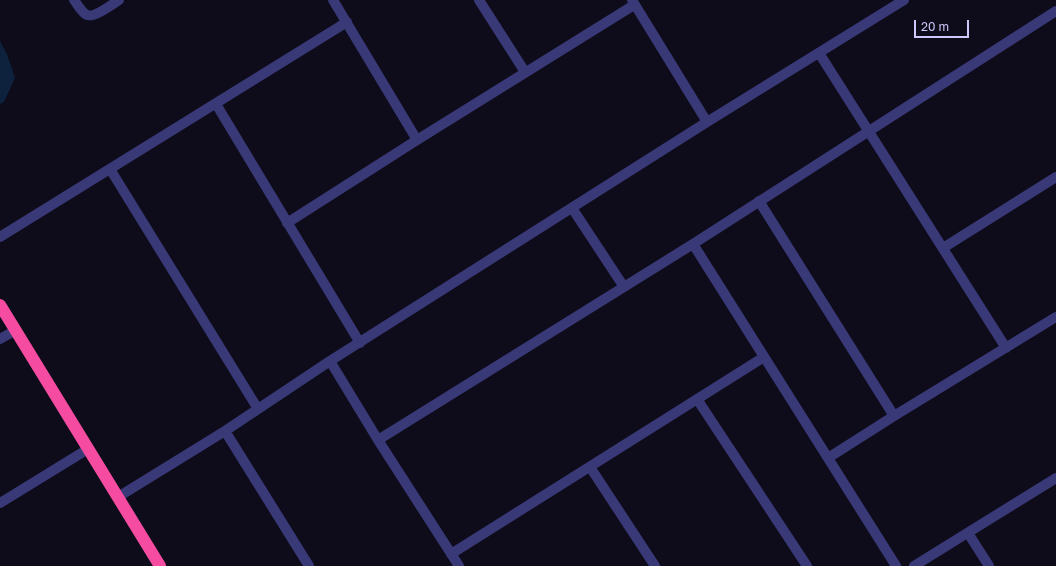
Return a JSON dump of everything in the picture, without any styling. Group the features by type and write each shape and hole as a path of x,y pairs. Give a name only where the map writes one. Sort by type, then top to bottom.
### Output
{"highway":[{"path":"0,304 160,566"}],"street":[{"path":"74,0 89,16 119,0"},
{"path":"333,0 417,140"},
{"path":"479,0 525,72"},
{"path":"118,498 225,431 330,361 707,122 904,0"},
{"path":"287,223 633,2 707,122"},
{"path":"378,440 693,244 1056,11"},
{"path":"0,237 346,22"},
{"path":"819,53 1006,348"},
{"path":"216,104 360,343"},
{"path":"110,169 258,409"},
{"path":"943,248 1056,177"},
{"path":"759,201 894,416"},
{"path":"572,208 624,287"},
{"path":"693,244 896,566"},
{"path":"828,458 1056,317"},
{"path":"0,339 16,330"},
{"path":"451,554 590,468 764,357"},
{"path":"330,361 378,440 459,566"},
{"path":"697,399 807,566"},
{"path":"225,431 309,566"},
{"path":"0,503 88,450"},
{"path":"590,468 655,566"},
{"path":"914,566 1056,478"},
{"path":"968,533 989,566"}],"water":[{"path":"0,41 7,54 15,78 4,102 0,104"}]}
